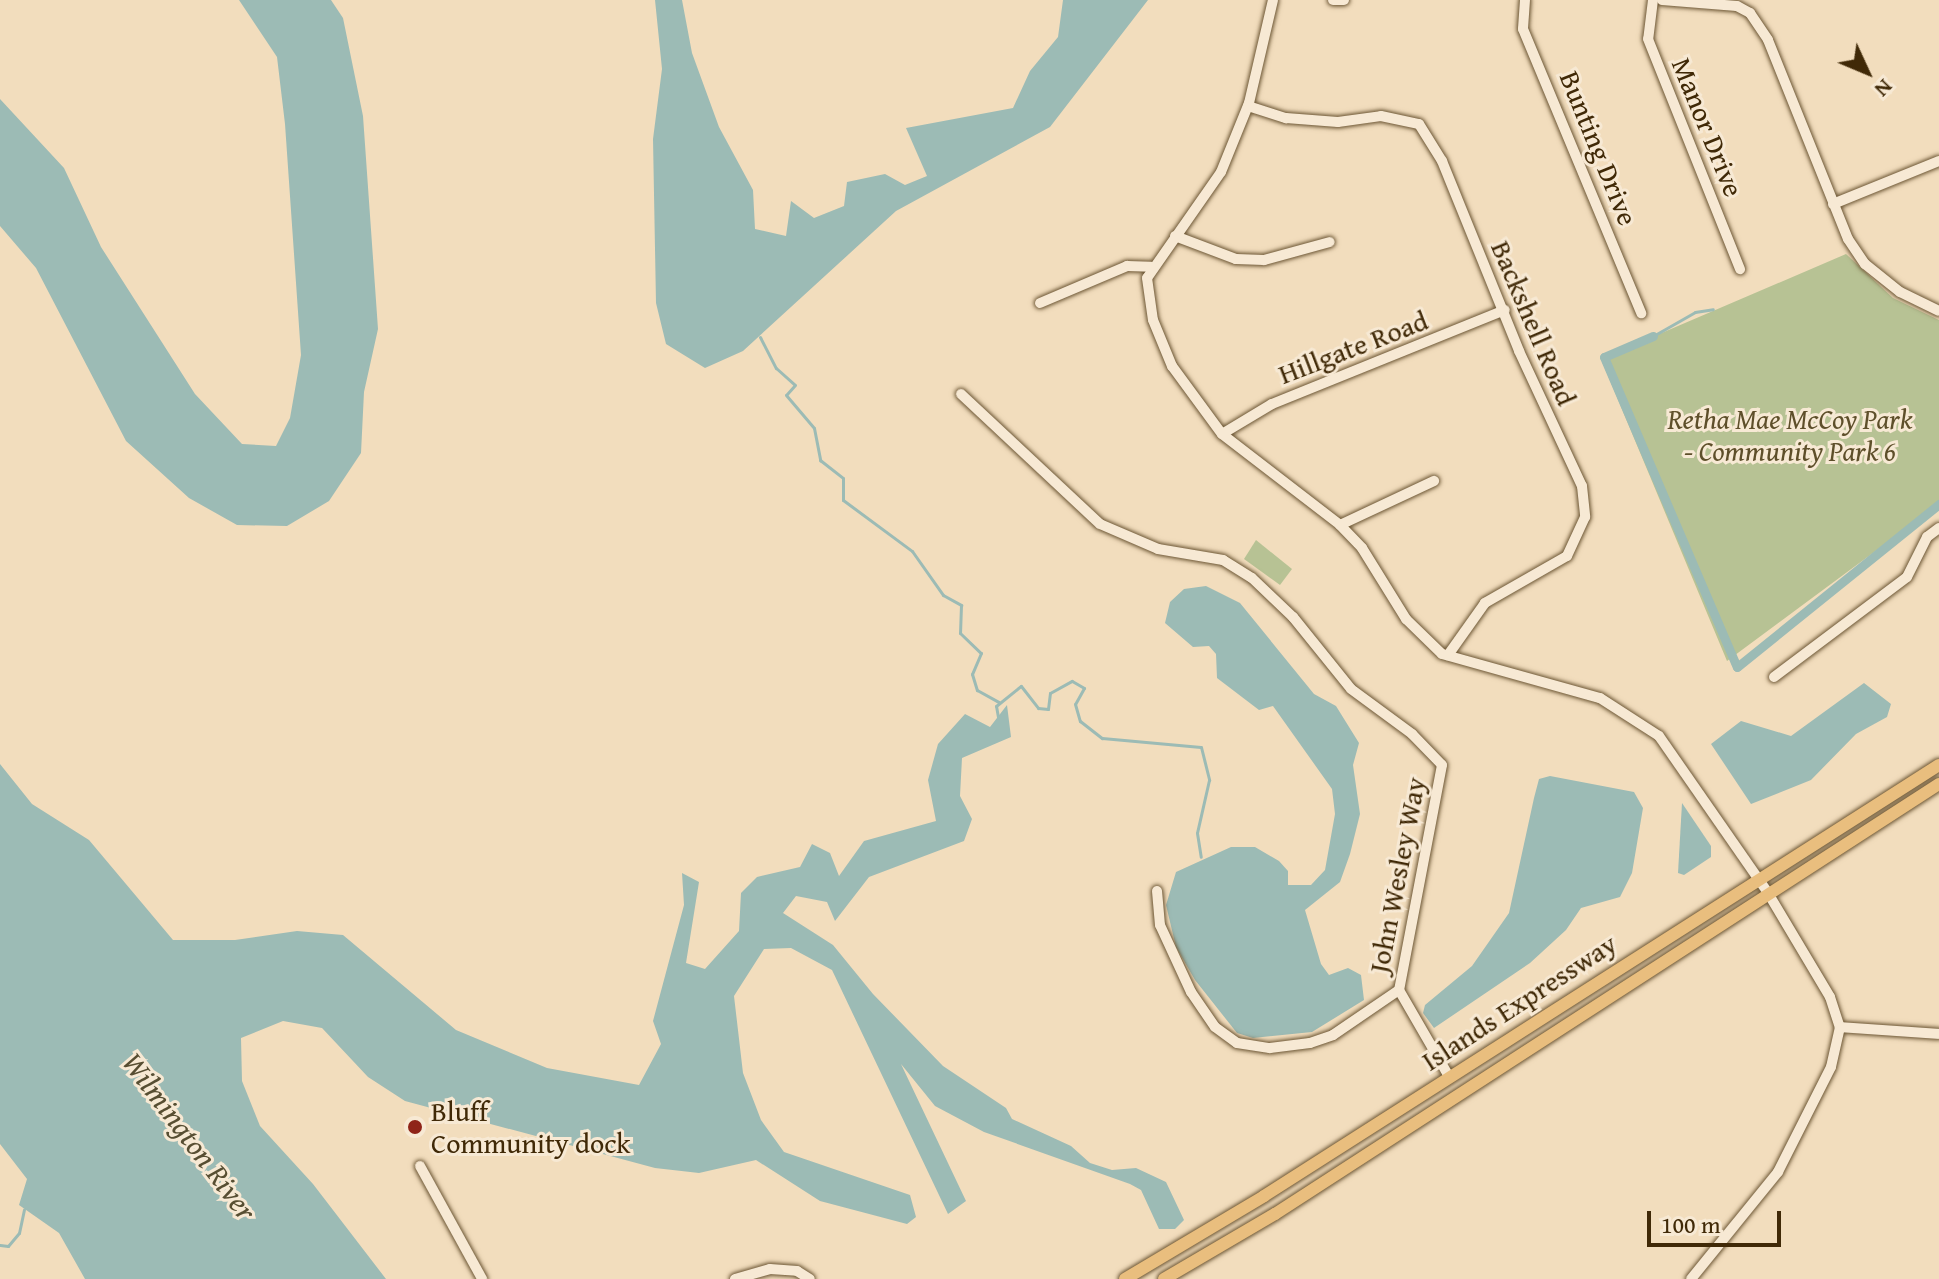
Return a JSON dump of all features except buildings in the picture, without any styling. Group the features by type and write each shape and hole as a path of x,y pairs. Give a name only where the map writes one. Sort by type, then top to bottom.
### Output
{"main road":[{"name":"Islands Expressway","path":"1125,1279 1264,1196 1448,1075 1939,765"},
{"name":"Islands Expressway","path":"1164,1279 1275,1214 1939,784"}],"street":[{"path":"1273,0 1248,106 1221,172 1151,267 1150,303 1162,344 1199,407 1222,434 1340,525 1367,554 1406,619 1448,655 1600,698 1659,736 1768,893 1830,997 1840,1027 1822,1085 1778,1172 1743,1219 1691,1279"},
{"path":"1333,0 1344,0"},
{"name":"Bunting Drive","path":"1525,0 1523,29 1641,313"},
{"name":"Manor Drive","path":"1653,0 1648,39 1740,269"},
{"path":"1662,0 1737,6 1750,13 1768,40 1833,204 1865,264 1900,292 1939,311"},
{"name":"Backshell Road","path":"1248,106 1286,118 1338,122 1381,116 1419,124 1442,161 1582,486 1585,517 1567,556 1485,603 1448,655"},
{"path":"1833,204 1939,161"},
{"path":"1175,236 1236,259 1264,260 1330,242"},
{"path":"1040,303 1127,266 1151,267"},
{"name":"Hillgate Road","path":"1222,434 1272,404 1505,310"},
{"name":"John Wesley Way","path":"961,394 1100,524 1158,549 1223,560 1252,578 1293,617 1351,689 1412,734 1442,765 1399,990 1448,1075"},
{"path":"1340,525 1434,481"},
{"path":"1774,677 1907,577 1927,537 1939,528"},
{"path":"1157,891 1160,925 1173,959 1215,1027 1237,1043 1270,1048 1310,1043 1333,1035 1399,990"},
{"path":"1840,1027 1939,1034"},
{"path":"420,1166 482,1279"},
{"path":"735,1279 770,1269 797,1271 810,1279"}],"green space":[{"name":"Retha Mae McCoy Park - Community Park 6","path":"1846,254 1893,298 1939,320 1939,504 1727,661 1601,359"},
{"path":"1256,540 1292,569 1280,585 1244,559"}],"water":[{"path":"239,0 331,0 343,18 363,116 378,329 364,392 361,453 329,501 287,526 237,525 189,498 126,441 36,268 0,226 0,99 64,168 101,247 195,394 242,444 276,446 290,418 301,355 285,124 277,57"},
{"path":"655,0 682,0 692,53 719,127 753,190 755,229 786,236 791,201 814,218 844,206 847,182 885,174 905,185 927,176 906,128 1013,108 1030,71 1058,37 1063,0 1148,0 1050,127 896,211 743,351 705,368 666,344 656,303 653,139 662,69"},
{"path":"1206,586 1240,603 1314,694 1336,706 1359,743 1353,765 1360,814 1350,854 1340,882 1305,910 1321,964 1329,975 1348,968 1361,975 1364,1000 1312,1032 1253,1038 1237,1033 1195,980 1176,947 1166,905 1176,872 1231,847 1255,847 1279,861 1288,871 1288,885 1311,885 1325,870 1335,814 1332,789 1273,706 1259,710 1217,678 1216,654 1209,646 1193,647 1165,623 1170,602 1184,589"},
{"path":"1864,683 1891,704 1887,717 1856,734 1811,780 1751,804 1711,744 1741,721 1791,736"},
{"name":"Wilmington River","path":"1007,705 1011,737 962,758 960,796 972,819 964,841 869,877 835,921 827,902 796,896 783,913 833,945 873,994 943,1066 1006,1108 1012,1119 1071,1146 1090,1163 1112,1170 1136,1168 1166,1182 1184,1220 1175,1229 1159,1229 1141,1190 1130,1184 984,1132 935,1106 901,1064 966,1201 948,1214 832,970 791,948 764,949 734,996 743,1073 761,1120 784,1152 910,1195 916,1217 907,1224 820,1201 756,1160 699,1173 655,1168 405,1101 368,1077 322,1028 283,1021 241,1038 242,1081 260,1126 313,1184 386,1279 85,1279 59,1233 19,1205 27,1179 0,1144 0,764 32,804 89,840 173,940 235,940 297,931 343,935 456,1030 547,1068 639,1085 661,1044 653,1021 684,905 682,873 699,882 686,963 705,969 739,931 741,893 757,877 800,867 812,844 830,853 839,876 864,841 936,821 928,780 938,744 965,714 990,727"},
{"path":"1550,776 1634,792 1643,808 1632,873 1620,897 1581,908 1566,930 1530,963 1434,1028 1423,1013 1425,1005 1472,966 1509,913 1539,779"},
{"path":"1682,803 1711,846 1711,857 1684,875 1678,873"}],"waterway":[{"path":"1653,336 1695,312 1713,309"},
{"path":"1653,336 1604,357 1737,667 1939,504"},
{"path":"760,337 776,368 795,385 786,395 814,428 820,460 843,478 843,500 912,551 943,595 961,605 960,633 981,653 972,674 977,690 999,702"},
{"path":"998,717 996,706 1021,686 1038,708 1048,709 1050,693 1072,681 1084,688 1075,704 1080,721 1102,738 1201,747 1209,780 1197,833 1201,857"},
{"path":"0,1245 8,1246 19,1233 24,1210"}],"place":[{"name":"Bluff Community dock","path":"415,1127"}]}
